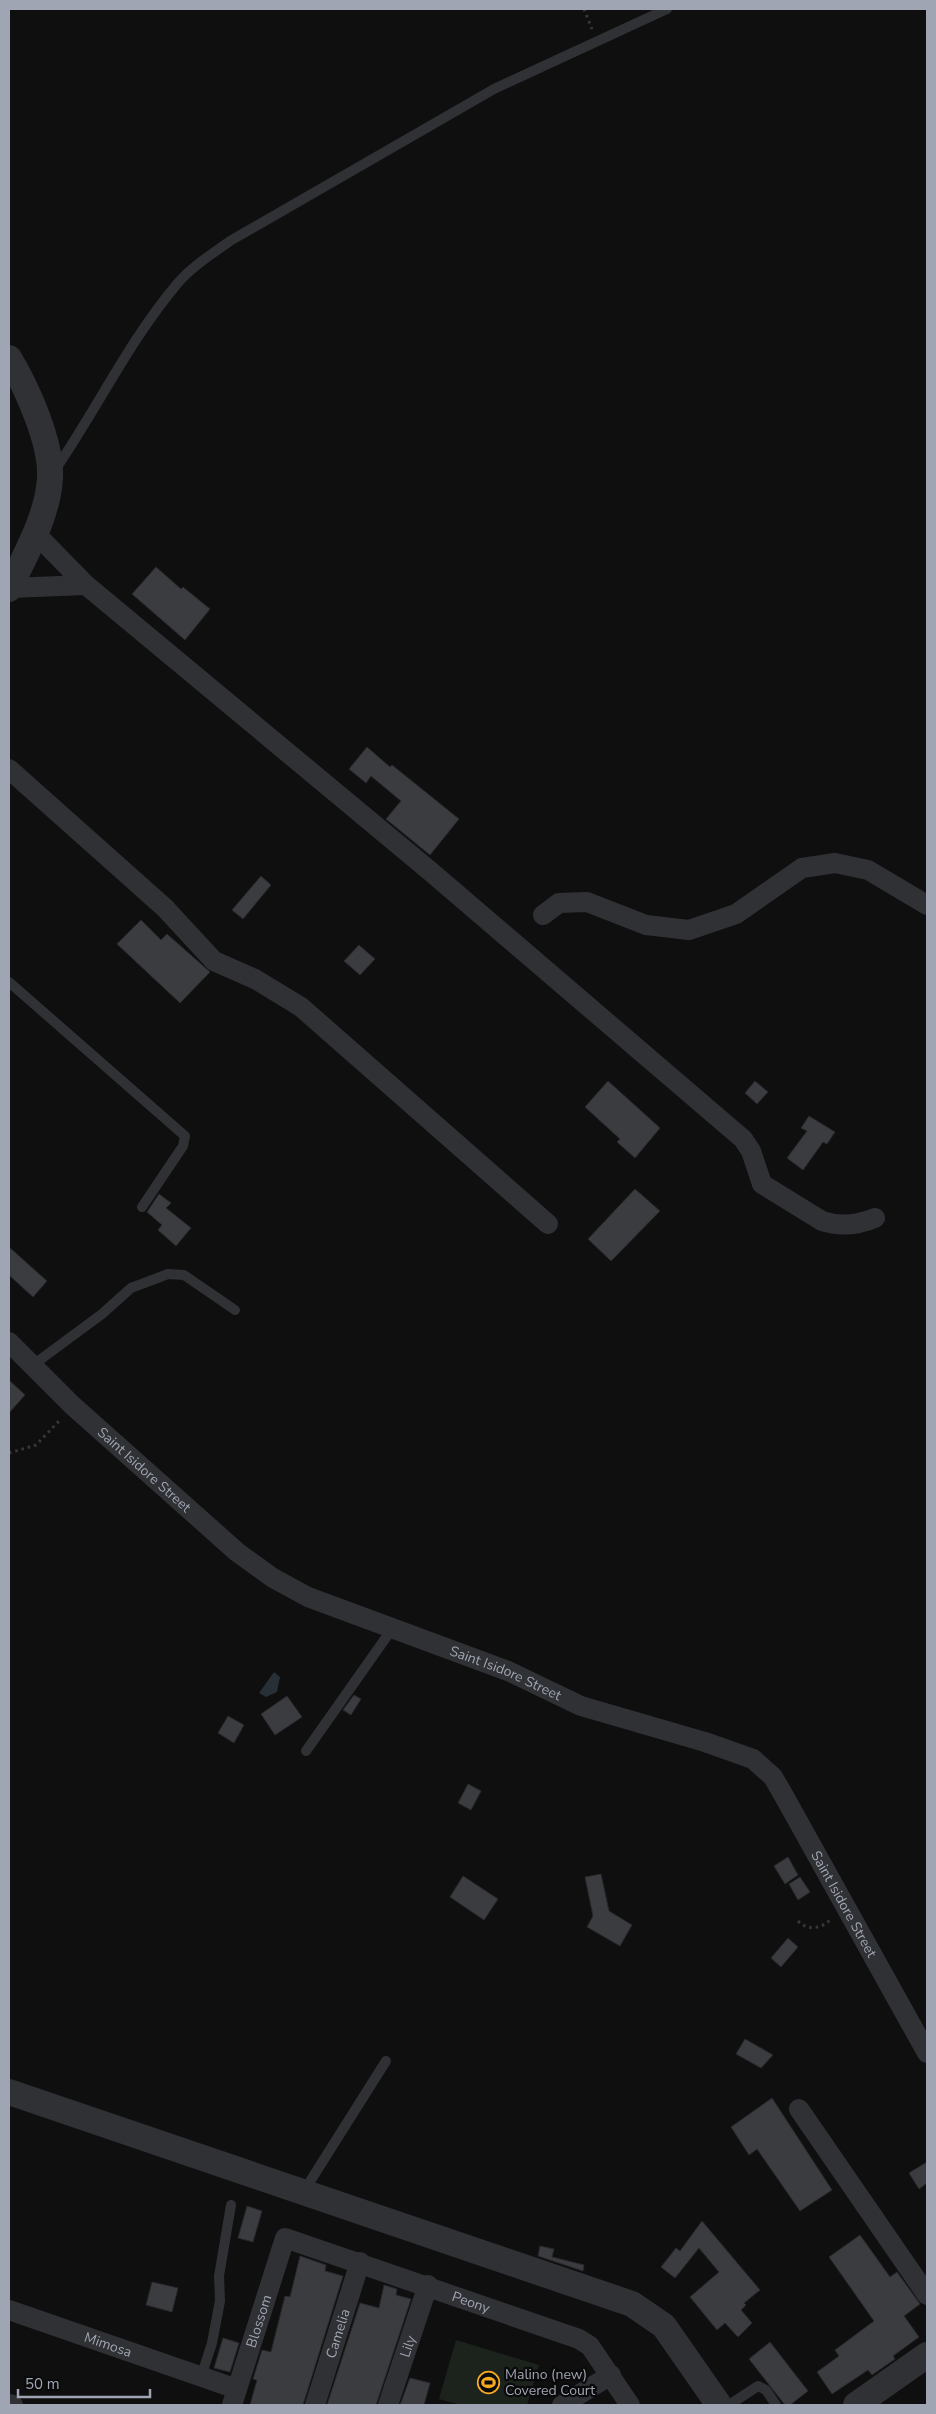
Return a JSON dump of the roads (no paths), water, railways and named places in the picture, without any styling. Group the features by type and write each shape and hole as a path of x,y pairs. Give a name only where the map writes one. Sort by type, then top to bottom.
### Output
{"street":[{"path":"9,358 37,416 50,477 44,508 35,533 9,589 86,585"},
{"path":"35,533 86,585 430,871 743,1139 751,1151 762,1184 822,1221 831,1224 860,1224 875,1218"},
{"path":"9,769 165,908 214,962 255,979 301,1007 548,1224"},
{"path":"543,915 559,903 587,902 646,925 690,930 736,914 802,868 835,863 868,870 927,905"},
{"name":"Saint Isidore Street","path":"9,1342 72,1405 237,1552 273,1578 308,1597 508,1671 581,1706 705,1742 753,1759 773,1777 927,2053"},
{"path":"9,2092 632,2304 664,2326 719,2405"},
{"path":"800,2109 927,2295"},
{"name":"Peony","path":"285,2238 428,2285 579,2339 590,2346 630,2405"},
{"name":"Blossom","path":"234,2397 285,2238"},
{"name":"Camelia","path":"315,2405 360,2262"},
{"name":"Lily","path":"388,2405 428,2285"},
{"name":"Mimosa","path":"9,2310 202,2377 234,2397"},
{"path":"856,2405 927,2355"},
{"path":"562,2405 611,2376"},
{"path":"9,2404 14,2405"}],"lane":[{"path":"50,477 77,438 127,354 177,284 202,261 247,232 494,89 667,9"},
{"path":"9,982 186,1136 183,1146 142,1207"},
{"path":"33,1365 102,1314 131,1288 168,1274 184,1275 235,1310"},
{"path":"306,1751 392,1629"},
{"path":"303,2192 386,2061"},
{"path":"202,2377 212,2343 220,2301 219,2276 231,2205"},
{"path":"729,2405 758,2386 766,2390 776,2405"}],"place":[{"name":"Malino (new) Covered Court","path":"489,2382"}]}
